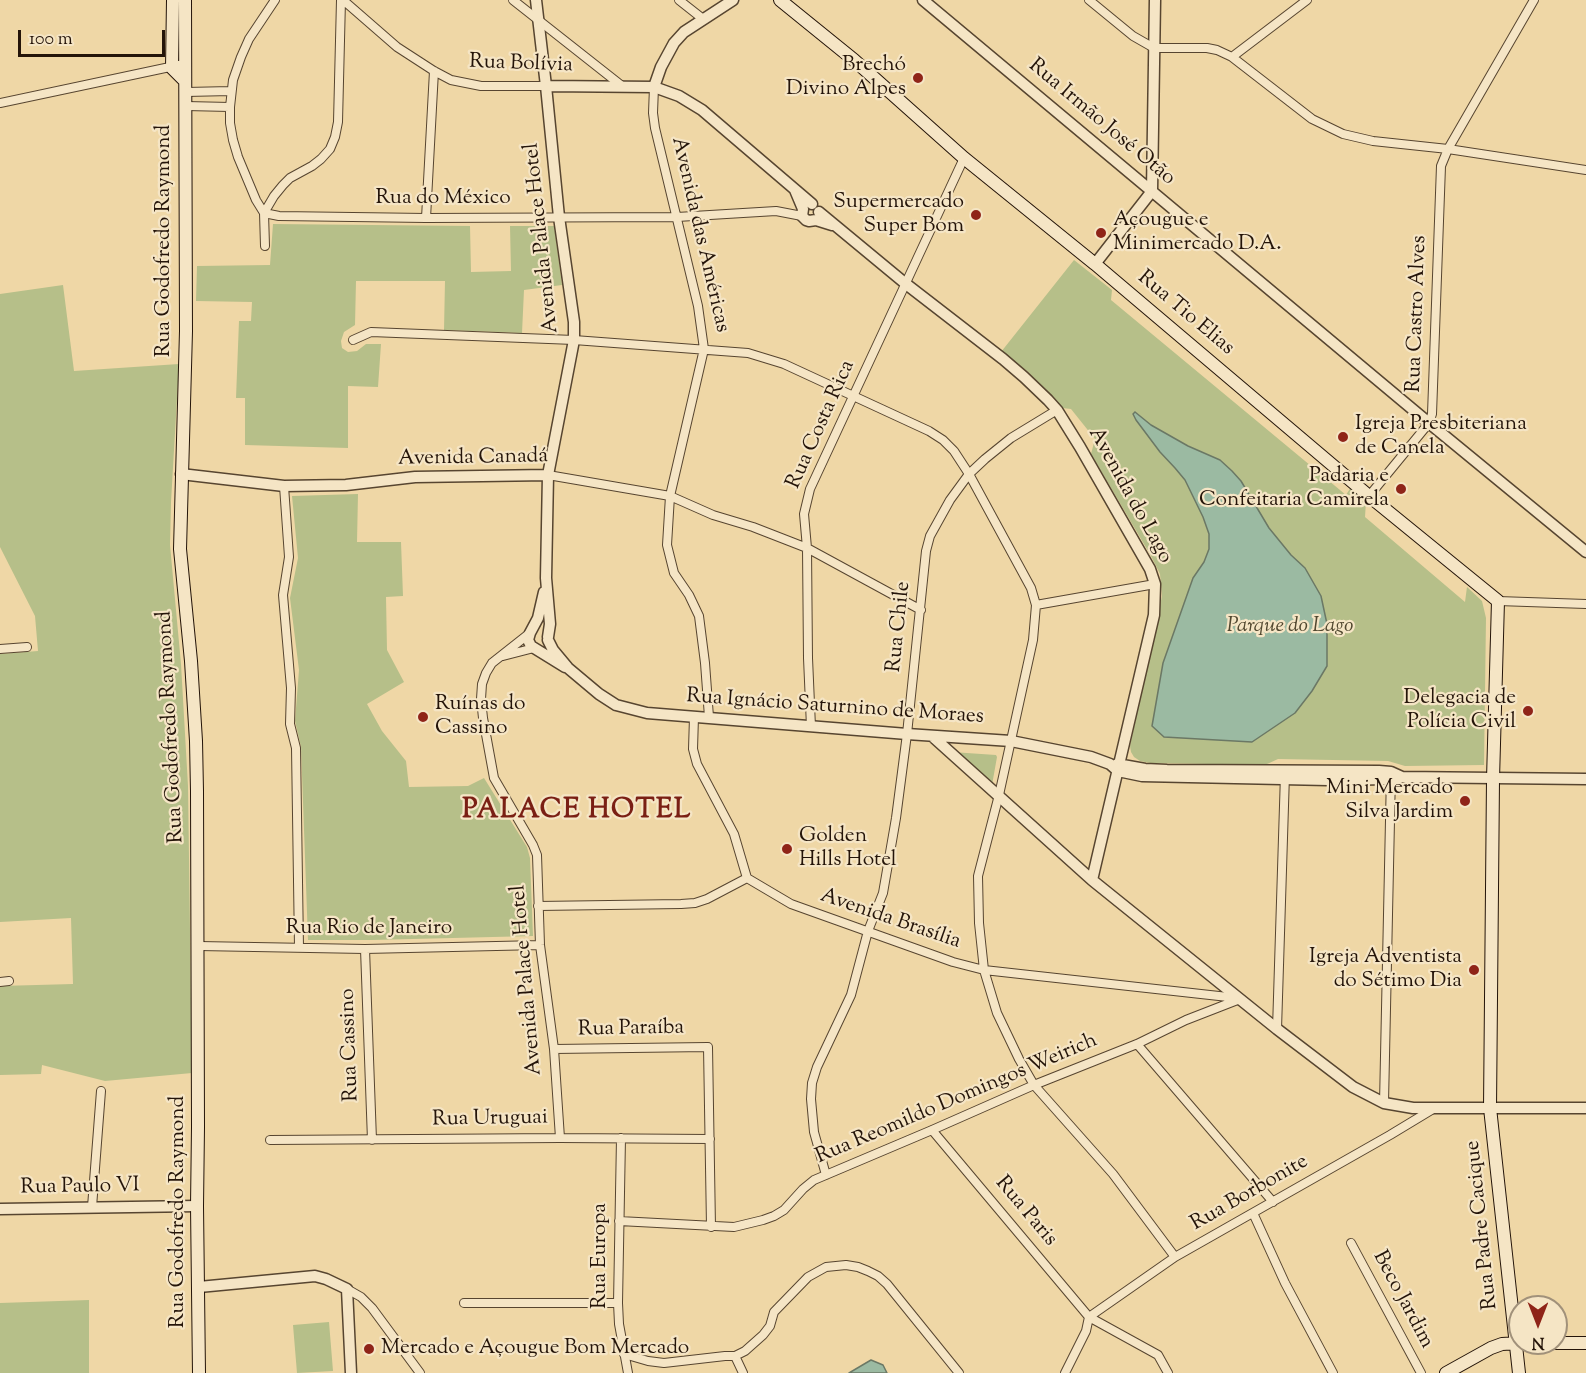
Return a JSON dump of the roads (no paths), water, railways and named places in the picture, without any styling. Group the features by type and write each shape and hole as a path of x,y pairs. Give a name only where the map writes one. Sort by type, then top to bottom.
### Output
{"main road":[{"name":"Rua Godofredo Raymond","path":"173,0 178,66 185,86 186,106 186,331 180,549 196,741 199,1373"},
{"name":"Rua Godofredo Raymond","path":"178,66 185,0"},
{"name":"Rua Tio Elias","path":"780,0 854,60 964,158 1095,264 1369,496 1498,601"},
{"name":"Rua Padre Cacique","path":"1498,601 1493,779 1490,1108 1512,1295"},
{"path":"1568,1343 1586,1343"},
{"path":"1446,1373 1491,1348 1508,1344"},
{"name":"Rua Padre Cacique","path":"1518,1355 1519,1373"}],"street":[{"path":"265,246 264,213 238,157 230,123 230,107 231,91 241,57 249,39 275,0"},
{"path":"264,213 283,185 290,178 321,159 330,149 335,137 338,122 342,0"},
{"name":"Rua Bolívia","path":"342,0 398,46 434,72 451,80 481,86 654,87"},
{"path":"513,0 622,87"},
{"name":"Avenida Palace Hotel","path":"536,0 559,217 574,322 574,340 548,475 546,513 546,578 550,624 548,638"},
{"path":"679,0 703,20"},
{"name":"Avenida das Américas","path":"709,717 699,616 674,573 667,545 670,496 704,349 698,306 652,113 654,87 661,67 674,43 684,33 733,0"},
{"name":"Rua Irmão José Otão","path":"923,0 1586,552"},
{"path":"1089,0 1133,36 1154,48 1207,48 1232,57 1312,119 1343,134 1373,141 1448,149 1586,170"},
{"path":"1095,264 1152,191 1155,0"},
{"path":"1232,57 1307,0"},
{"name":"Rua Castro Alves","path":"1369,496 1429,423 1432,414 1441,166 1448,149 1534,0"},
{"path":"0,103 178,66"},
{"path":"426,218 434,72"},
{"path":"185,86 231,91"},
{"name":"Avenida do Lago","path":"654,87 679,96 702,110 795,188 808,210 840,228 906,284 1024,377 1057,410 1150,569 1155,584 1154,615 1116,766 1092,880"},
{"path":"186,106 230,107"},
{"name":"Rua Costa Rica","path":"811,727 807,548 804,514 810,489 964,158"},
{"path":"776,211 794,209 798,205 808,210"},
{"name":"Rua do México","path":"264,213 279,216 426,218 677,216 808,210"},
{"path":"353,340 371,332 574,340 748,353 766,358 929,430 944,440 954,451 969,474 1031,588 1036,605 1034,640 978,876 984,970 997,1013 1034,1085 1113,1174 1175,1257"},
{"name":"Rua Chile","path":"826,1175 813,1124 812,1083 817,1067 851,995 868,931 883,893 896,818 926,551 930,536 950,500 969,474 998,447 1057,410"},
{"name":"Avenida Canadá","path":"181,474 284,486 346,484 415,477 548,475 670,496 713,515 753,527 807,548 921,610"},
{"path":"284,486 289,557 283,595 291,688 290,723 296,748 299,947"},
{"name":"Avenida Palace Hotel","path":"546,578 541,609 531,632 492,663 482,684 481,699 494,778 537,855 540,945 555,1049 560,1138"},
{"path":"1036,605 1155,584"},
{"path":"1498,601 1586,604"},
{"path":"500,657 535,649 546,646 548,638 542,630 531,632 528,640 535,649"},
{"name":"Rua Ignácio Saturnino de Moraes","path":"548,638 568,668"},
{"path":"0,649 27,647"},
{"name":"Rua Ignácio Saturnino de Moraes","path":"535,649 568,668 616,705 647,713 1011,741 1083,755 1116,766 1145,769 1231,774 1586,779"},
{"path":"538,906 695,903 747,879 734,834 697,764 693,749 694,717"},
{"path":"932,736 1092,880 1353,1087 1384,1103 1400,1107 1433,1109 1586,1108"},
{"path":"1277,1029 1285,775"},
{"path":"1384,1103 1391,776"},
{"name":"Avenida Brasília","path":"747,879 791,904 953,962 984,970 1240,999"},
{"name":"Rua Rio de Janeiro","path":"199,946 365,949 540,945"},
{"name":"Rua Cassino","path":"365,949 372,1140"},
{"name":"Rua Reomildo Domingos Weirich","path":"619,1221 711,1227 742,1226 774,1216 784,1210 814,1180 1240,999"},
{"path":"1137,1044 1273,1202"},
{"name":"Rua Paraíba","path":"555,1049 708,1047 710,1139"},
{"path":"92,1207 101,1091"},
{"name":"Rua Borbonite","path":"1089,1317 1175,1257 1433,1109"},
{"name":"Rua Paris","path":"932,1130 1089,1317"},
{"name":"Rua Europa","path":"621,1138 618,1303 619,1324 628,1373"},
{"path":"710,1139 711,1227"},
{"name":"Rua Uruguai","path":"270,1140 710,1139"},
{"name":"Rua Paulo VI","path":"0,1209 197,1206"},
{"path":"1253,1213 1285,1283 1333,1373"},
{"name":"Beco Jardim","path":"1351,1243 1421,1373"},
{"path":"624,1354 664,1363 735,1356 745,1351 763,1335 770,1326 774,1312 808,1277 826,1267 846,1265 868,1271 887,1284 959,1373"},
{"path":"199,1287 315,1276 326,1279 361,1297 372,1308 420,1373"},
{"path":"347,1289 351,1373"},
{"path":"464,1303 618,1303"},
{"path":"1065,1373 1086,1331 1089,1317 1158,1355 1168,1373"},
{"path":"735,1356 743,1373"}],"place":[{"name":"Brechó Divino Alpes","path":"918,78"},
{"name":"Supermercado Super Bom","path":"976,215"},
{"name":"Açougue e Minimercado D.A.","path":"1101,233"},
{"name":"Igreja Presbiteriana de Canela","path":"1343,437"},
{"name":"Padaria e Confeitaria Camirela","path":"1401,489"},
{"name":"Delegacia de Polícia Civil","path":"1528,711"},
{"name":"Ruínas do Cassino","path":"423,717"},
{"name":"Mini Mercado Silva Jardim","path":"1465,801"},
{"name":"Golden Hills Hotel","path":"787,849"},
{"name":"Igreja Adventista do Sétimo Dia","path":"1474,970"},
{"name":"Mercado e Açougue Bom Mercado","path":"369,1349"}],"district":[{"name":"PALACE HOTEL","path":"577,812"}],"park label":[{"name":"Parque do Lago","path":"1290,627"}]}
